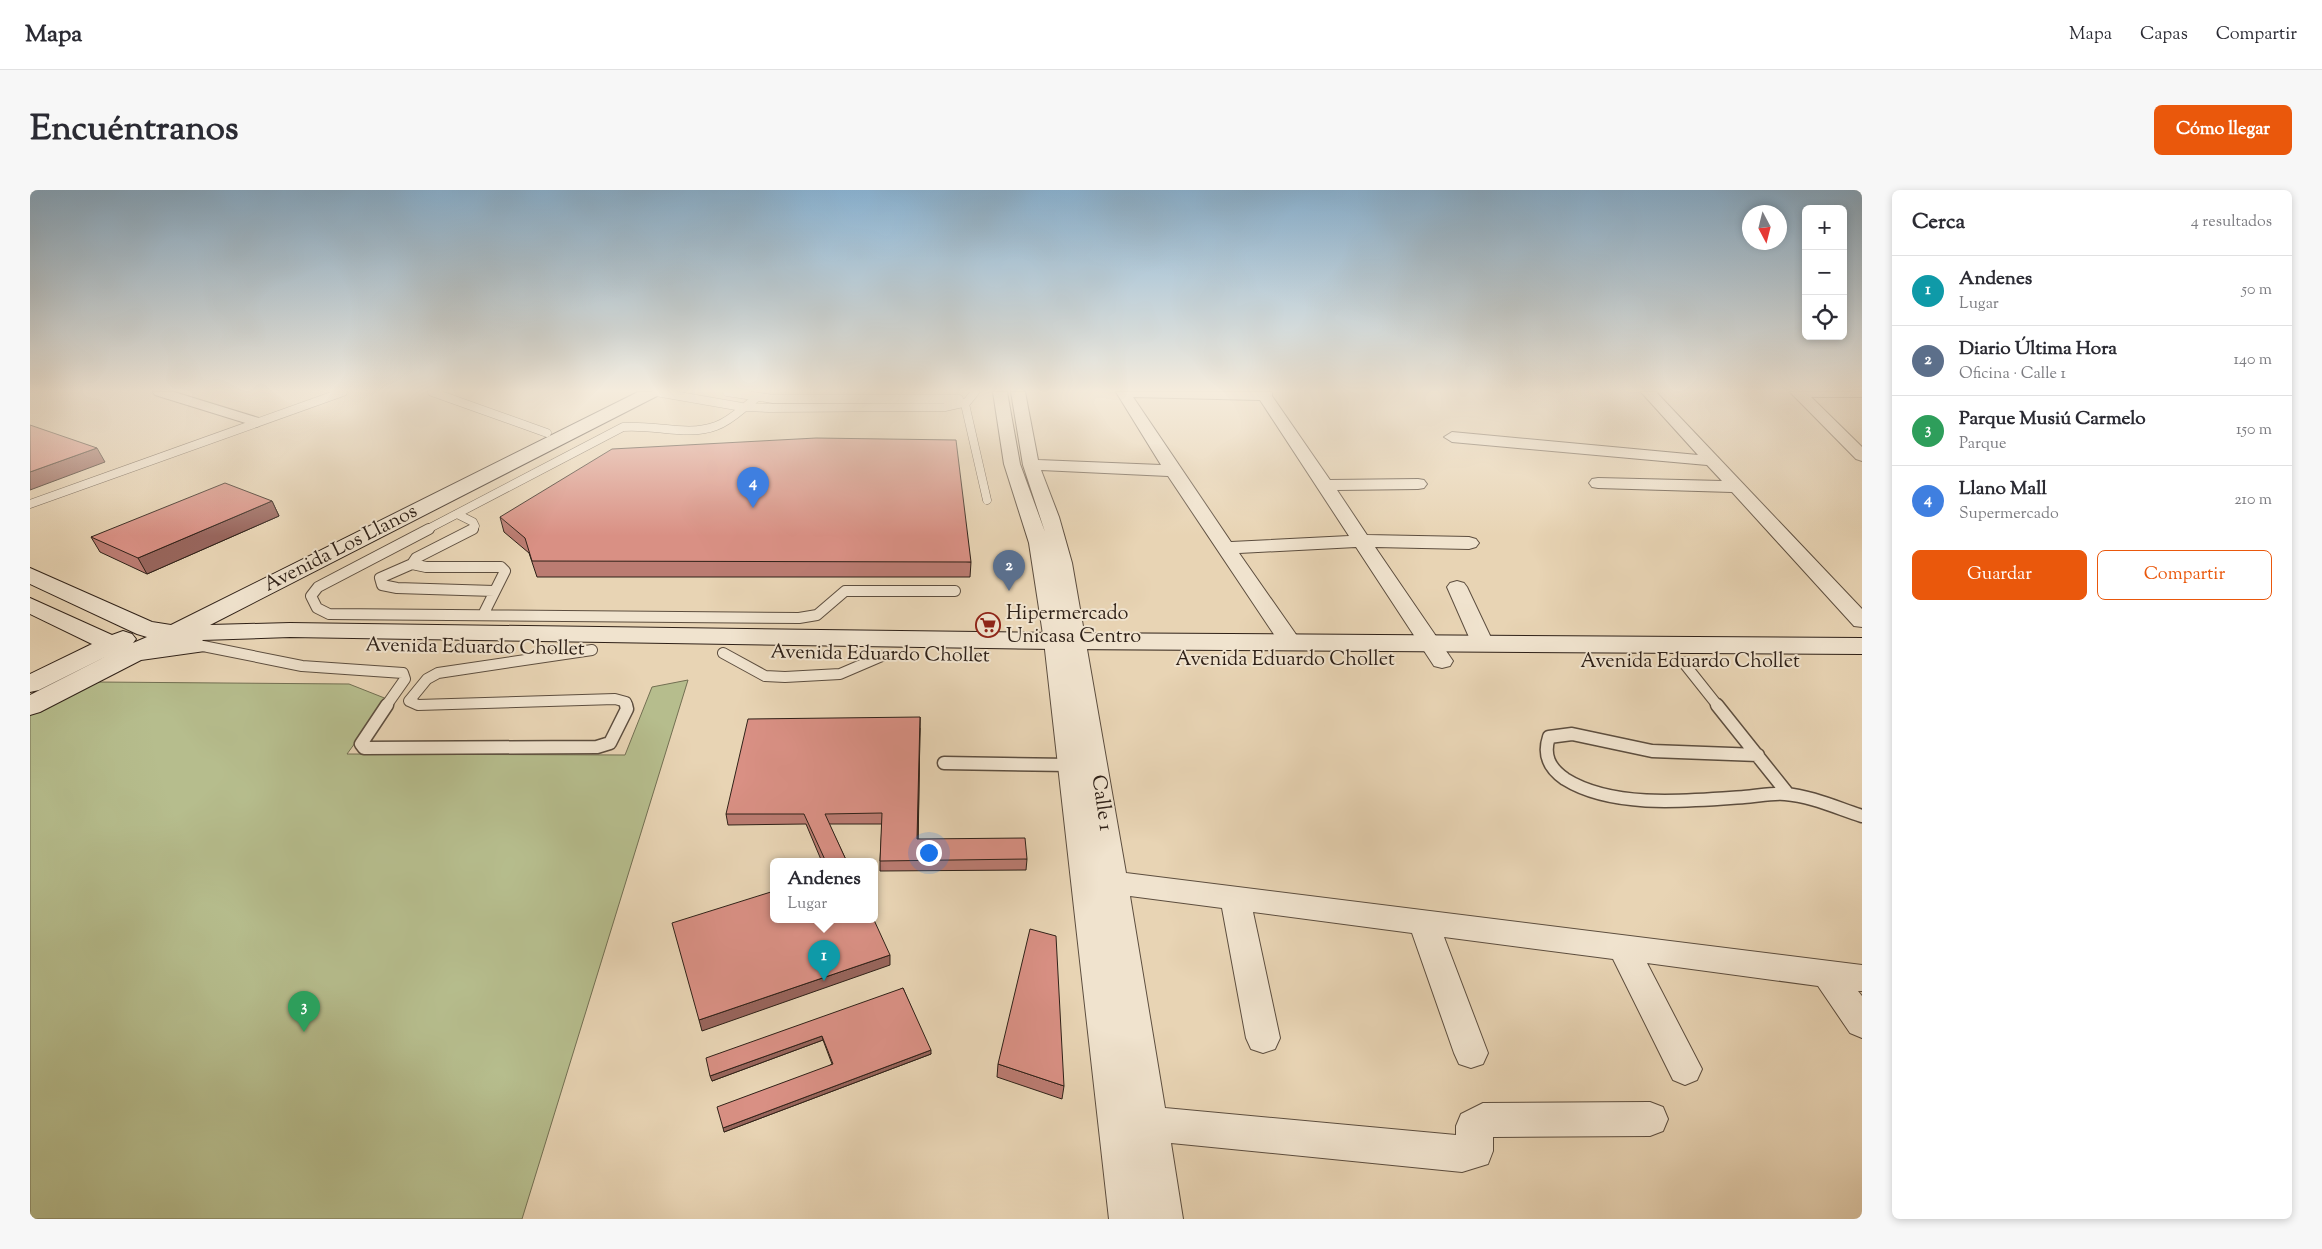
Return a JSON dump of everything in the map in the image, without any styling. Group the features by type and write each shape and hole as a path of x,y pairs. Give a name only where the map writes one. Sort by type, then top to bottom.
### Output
{"street":[{"name":"Avenida Los Llanos","path":"30,706 221,594 533,440"},
{"name":"Avenida Los Llanos","path":"30,684 111,644 142,641 177,633 557,440"},
{"name":"Calle 1","path":"1008,440 1012,464 1039,543 1067,650 1070,765 1099,881 1148,1124 1164,1219"},
{"name":"Calle 1","path":"1027,440 1031,465 1053,527 1067,650 1099,881 1128,1219"},
{"path":"1154,440 1224,548 1291,643"},
{"path":"1295,440 1436,652"},
{"path":"1475,440 1713,461"},
{"path":"1693,440 1862,621"},
{"path":"1846,440 1862,456"},
{"path":"1031,465 1173,471"},
{"path":"1598,483 1737,487"},
{"path":"1325,485 1418,484"},
{"path":"1224,548 1364,541 1469,543"},
{"path":"30,575 142,641"},
{"path":"1458,587 1483,644"},
{"path":"30,605 111,644"},
{"name":"Avenida Eduardo Chollet","path":"177,633 290,630 1067,650 1436,652 1483,644 1862,646"},
{"name":"Avenida Eduardo Chollet","path":"142,641 203,646 351,645 882,656 1291,643 1436,652 1683,662 1862,663"},
{"path":"1099,881 1862,978"},
{"path":"1235,898 1263,1038"},
{"path":"1423,922 1471,1053"},
{"path":"1622,948 1685,1069"},
{"path":"1828,974 1862,1023"},
{"path":"1148,1124 1462,1154 1475,1151 1474,1126 1483,1120 1650,1120"}],"lane":[{"path":"30,504 207,440"},
{"path":"597,440 318,587 312,596 312,602 317,609 329,614 799,618 817,615 845,591 955,591"},
{"path":"973,440 987,500"},
{"path":"457,514 474,522 475,526 470,532 416,558 412,564 380,578 382,585 398,588 494,591"},
{"path":"412,564 426,567 501,567 505,571 483,615"},
{"path":"203,646 302,666 403,673 405,679 361,744 364,748 597,747 610,743 627,710 626,702 614,699 418,704 409,700 427,679 438,673 592,650"},
{"path":"1683,662 1788,794"},
{"path":"1758,755 1652,750 1572,734 1549,737 1545,746 1550,766 1565,781 1583,789 1610,795 1637,800 1788,794 1862,816"},
{"path":"944,763 1070,765"}],"green space":[{"path":"688,680 522,1219 30,1219 30,715 97,682 349,684 387,699 347,754 625,755 652,687"}],"building":[{"path":"30,440 74,440 97,448 30,472"},
{"path":"779,440 956,440 971,562 532,561 525,538 500,517 612,449"},
{"path":"225,483 272,501 138,558 91,537"},
{"path":"920,717 917,839 1025,838 1027,859 880,861 882,813 825,814 845,858 824,858 804,814 726,814 748,719"},
{"path":"770,892 770,923 875,923 890,955 699,1020 672,923"},
{"path":"1030,929 1056,936 1064,1086 998,1064"},
{"path":"903,988 931,1050 723,1128 717,1107 833,1064 822,1036 710,1076 706,1058"}],"place":[{"name":"Llano Mall","path":"753,508"},
{"name":"Diario Última Hora","path":"1009,591"},
{"name":"Hipermercado Unicasa Centro","path":"988,625"},
{"name":"Andenes","path":"824,981"},
{"name":"Parque Musiú Carmelo","path":"304,1032"}]}
